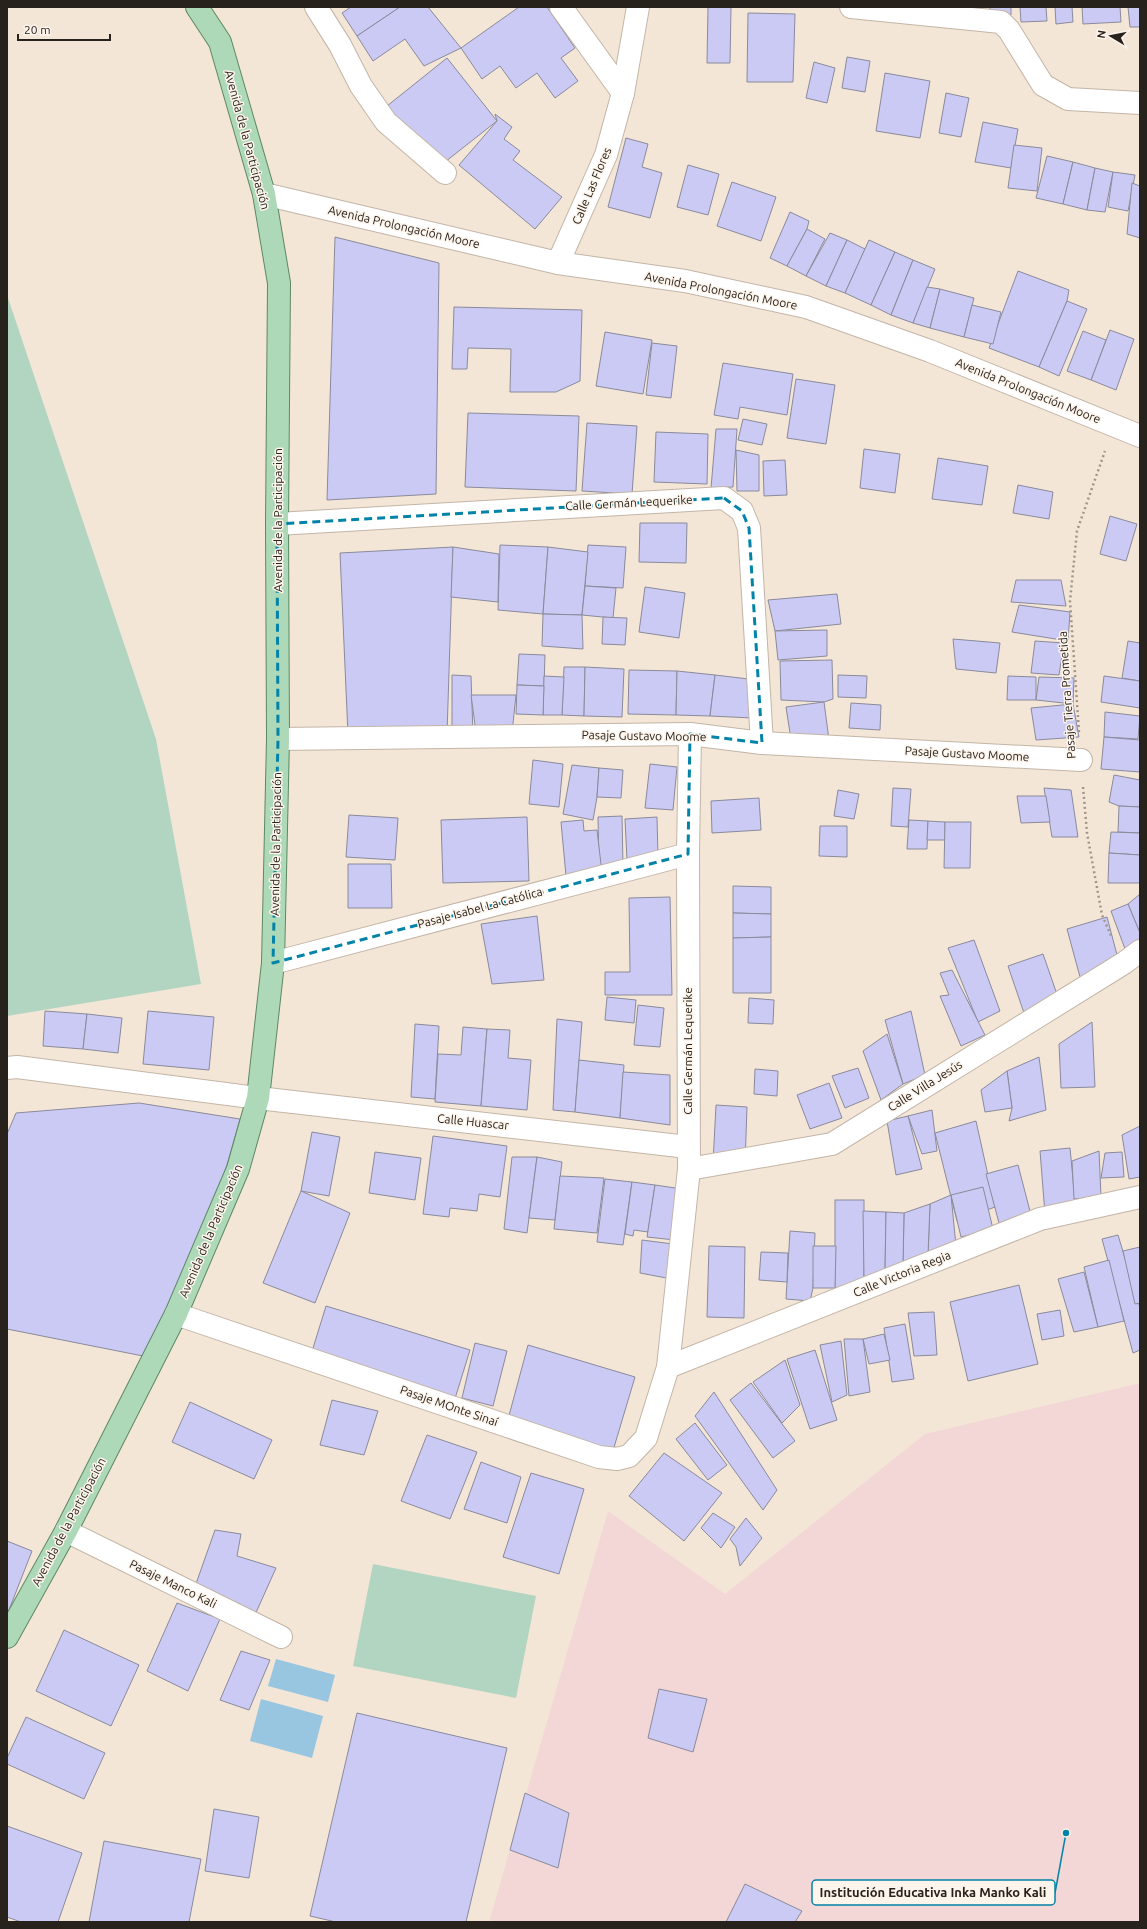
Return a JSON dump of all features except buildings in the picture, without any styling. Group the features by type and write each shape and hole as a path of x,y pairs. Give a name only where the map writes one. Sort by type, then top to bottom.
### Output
{"main road":[{"name":"Avenida de la Participación","path":"7,1638 66,1531 176,1314 238,1169 258,1098 273,962 278,739 277,524 279,283 264,194 220,42 197,7"}],"street":[{"path":"316,7 340,44 361,86 386,122 445,172"},
{"path":"561,7 623,93"},
{"name":"Calle Las Flores","path":"558,263 606,155 623,93 638,7"},
{"path":"851,7 1002,22 1009,30 1043,85 1068,99 1140,103"},
{"name":"Avenida Prolongación Moore","path":"264,194 558,263 685,281 806,308 930,351 1140,436"},
{"name":"Calle Germán Lequerike","path":"277,524 724,498 742,511 749,528 762,743"},
{"name":"Calle Germán Lequerike","path":"668,1367 689,1169 688,854 690,734"},
{"name":"Pasaje Gustavo Moome","path":"278,739 690,734 762,743 1081,760"},
{"name":"Pasaje Isabel La Católica","path":"273,962 688,854"},
{"name":"Calle Villa Jesús","path":"689,1169 832,1144 1132,957"},
{"path":"7,1087 12,1067"},
{"name":"Calle Huascar","path":"12,1067 258,1098 688,1147"},
{"name":"Calle Victoria Regia","path":"668,1367 1040,1219 1140,1197"},
{"name":"Pasaje MOnte Sinaí","path":"176,1314 599,1457 617,1459 629,1456 646,1438 668,1367"},
{"name":"Pasaje Manco Kali","path":"66,1531 281,1637"}],"path":[{"name":"Pasaje Tierra Prometida","path":"1114,426 1077,531 1070,601 1087,833 1102,915 1132,957"}],"highlighted area":[{"path":"724,498 742,511 749,528 762,743 690,734 688,854 273,963 278,739 277,524"}],"shaded area":[{"path":"1140,1383 1140,1922 489,1922 608,1511 725,1594 925,1434"}],"green space":[{"path":"7,295 156,739 201,984 7,1016"},
{"path":"373,1564 536,1596 516,1698 353,1666"}],"water":[{"path":"276,1659 335,1675 328,1702 268,1686"},
{"path":"261,1699 323,1716 312,1758 250,1741"}],"place":[{"name":"Institución Educativa Inka Manko Kali","path":"1066,1833"}]}
